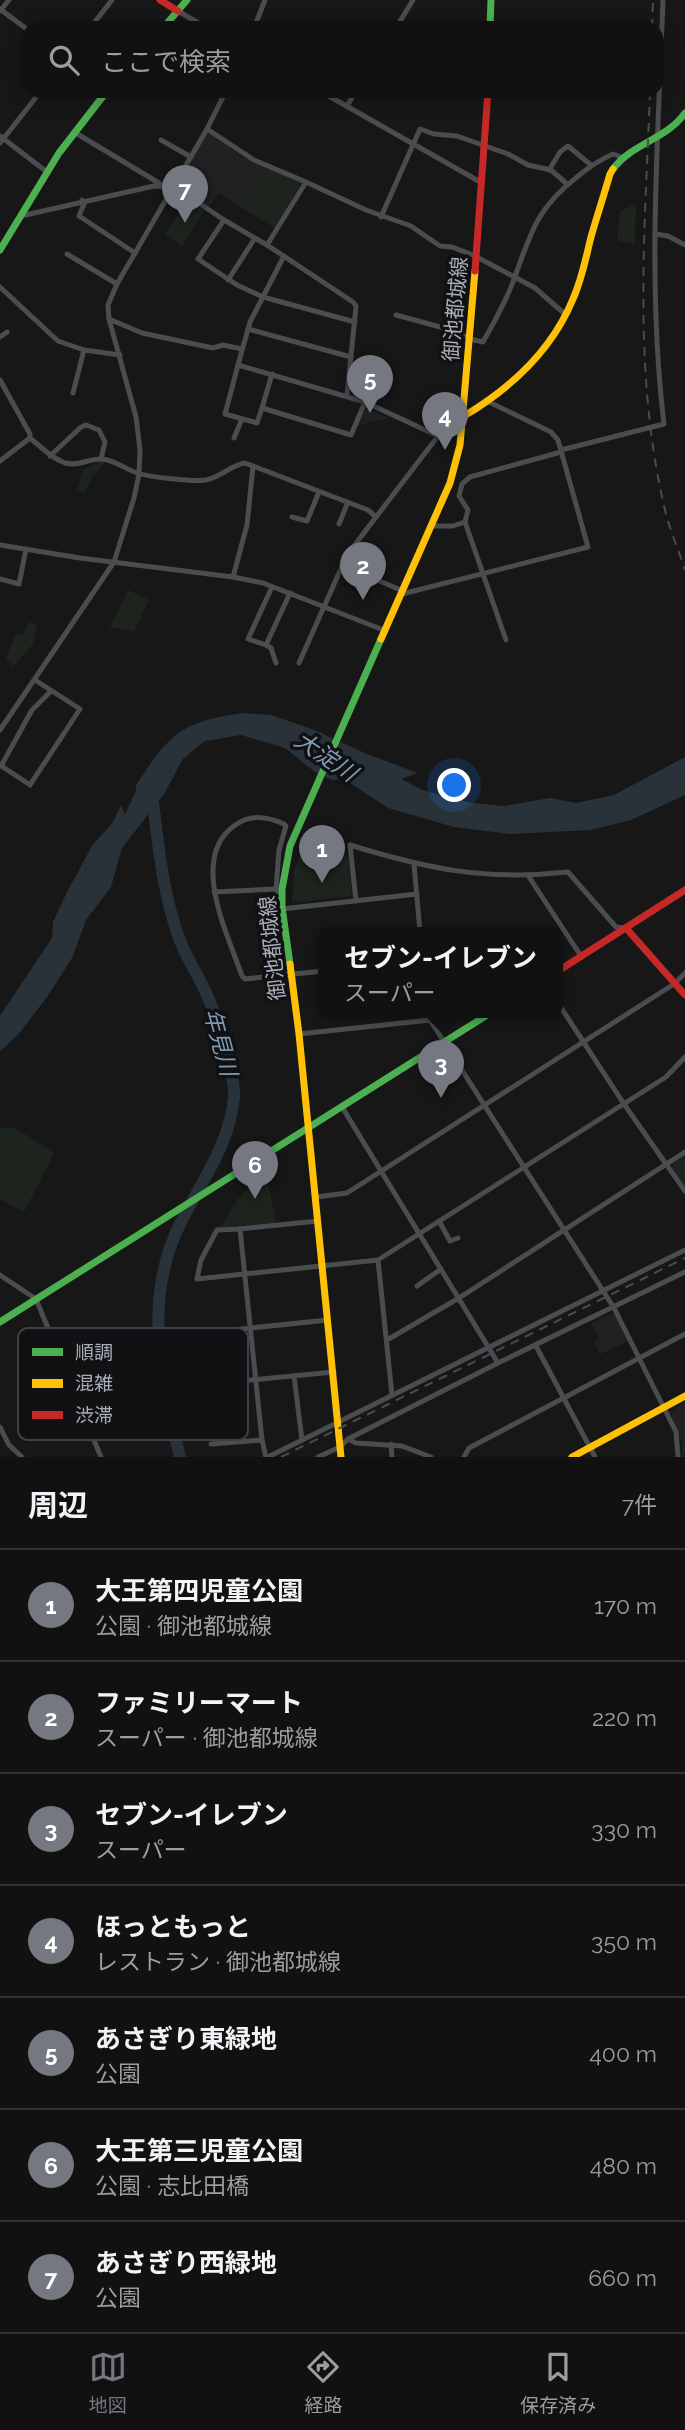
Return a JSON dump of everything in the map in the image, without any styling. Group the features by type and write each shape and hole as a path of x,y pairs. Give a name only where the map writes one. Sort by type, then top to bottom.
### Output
{"street":[{"path":"9,0 0,10 21,25"},
{"path":"96,21 112,0"},
{"path":"160,0 195,21"},
{"path":"169,21 187,0"},
{"path":"257,21 265,0"},
{"path":"400,21 413,0"},
{"path":"490,21 491,0"},
{"path":"662,21 663,0"},
{"path":"35,98 1,139 47,172"},
{"path":"0,250 47,172 101,98"},
{"path":"0,730 114,562 134,498 140,450 136,417 109,319 108,305 170,188 191,157 222,98"},
{"path":"333,98 482,183"},
{"path":"347,106 352,98"},
{"name":"御池都城線","path":"341,1457 282,889 290,846 432,526 457,460 464,416 488,98"},
{"path":"506,640 464,522 468,510 458,496 465,479 664,424 655,326 659,98"},
{"path":"299,663 342,565 355,544 438,436 464,416 489,402 543,351 566,315 610,174 621,157 682,125 685,113"},
{"path":"207,129 243,154 382,217 411,226 440,246 452,247 473,255 516,277 550,298 566,315"},
{"path":"382,217 420,129 434,134 457,136 508,154 528,165 549,170 567,184"},
{"path":"74,132 267,245 354,302 355,322 347,396"},
{"path":"161,140 191,157"},
{"path":"549,170 560,152 568,146 591,166"},
{"path":"397,315 455,331 483,342 516,277 521,256 537,219 555,195 591,166 613,154 621,157"},
{"path":"267,245 306,182"},
{"path":"21,216 82,200 155,186 170,188"},
{"path":"82,200 79,216 135,253"},
{"path":"223,220 198,259 228,280 263,297 355,322"},
{"path":"655,234 668,236 685,244"},
{"path":"228,280 255,238"},
{"path":"67,254 117,284"},
{"path":"272,374 257,423 225,414 248,329 284,256"},
{"path":"0,287 58,341 84,350 120,355"},
{"path":"109,319 142,333 214,348 223,345 242,349"},
{"path":"248,329 351,357"},
{"path":"0,337 7,332"},
{"path":"73,393 84,350"},
{"path":"238,365 365,402 438,436"},
{"path":"0,380 30,438 50,456 66,463 79,464 101,459 139,474 187,480 205,480 221,475 237,464 245,463 368,510 376,517"},
{"path":"262,408 351,435 365,402"},
{"path":"342,565 402,593 588,547 558,440 551,432 489,402"},
{"path":"234,438 242,419"},
{"path":"50,456 86,425 99,430 105,442 101,459"},
{"path":"0,461 30,438"},
{"path":"233,576 247,524 253,466"},
{"path":"292,517 307,522 318,492"},
{"path":"339,524 348,502"},
{"path":"432,526 453,526 464,522"},
{"path":"0,545 233,576 290,593 386,631"},
{"path":"0,579 19,584 26,549"},
{"path":"272,587 248,639 271,648 276,663"},
{"path":"266,645 290,593"},
{"path":"35,681 80,709 30,786 1,766 32,710 51,691"},
{"path":"318,972 245,979 242,976 214,892 212,860 216,846 224,834 248,818 262,817 286,826 279,850 276,889 276,906 282,909 417,894"},
{"path":"356,901 349,845 414,864 467,874 528,877 568,872 616,927 626,928 685,995"},
{"path":"414,864 420,927"},
{"path":"528,877 562,927"},
{"path":"214,892 276,889"},
{"path":"563,968 685,890"},
{"path":"563,929 581,956"},
{"path":"316,1197 347,1193 674,984 685,973"},
{"path":"563,1010 685,1191"},
{"path":"0,1322 482,1018"},
{"path":"299,1034 430,1020 614,1308 676,1432 678,1457"},
{"path":"318,1221 217,1230 201,1261 197,1279 377,1260 666,1077 685,1057"},
{"path":"342,1107 498,1363"},
{"path":"387,1340 459,1298 685,1152"},
{"path":"439,1221 450,1241 458,1238"},
{"path":"240,1229 262,1440 267,1457 685,1250"},
{"path":"377,1260 392,1395"},
{"path":"417,1286 441,1269"},
{"path":"318,1457 498,1363 685,1272"},
{"path":"0,1275 36,1299 48,1328"},
{"path":"250,1328 328,1320"},
{"path":"464,1457 469,1448 685,1334"},
{"path":"536,1346 596,1457"},
{"path":"248,1380 334,1373"},
{"path":"294,1376 302,1440"},
{"path":"572,1457 685,1396"},
{"path":"0,1427 9,1445 22,1457"},
{"path":"348,1439 356,1443 391,1444 431,1457"},
{"path":"95,1440 102,1457"},
{"path":"211,1444 262,1440"},
{"path":"391,1444 392,1457"}],"shaded area":[{"path":"208,132 243,157 268,168 239,206 219,193 209,207 177,184"},
{"path":"268,168 302,181 275,228 239,206"},
{"path":"188,198 204,211 182,246 165,235"},
{"path":"636,204 635,245 617,240 620,211"},
{"path":"366,407 389,418 356,426"},
{"path":"101,461 105,462 93,476 84,494 77,489 83,469"},
{"path":"128,590 149,600 134,632 110,627"},
{"path":"29,622 37,625 33,644 13,667 6,658 16,633 23,635"},
{"path":"307,839 330,846 348,857 352,896 292,903 294,870"},
{"path":"0,1127 17,1129 54,1153 24,1212 0,1199"},
{"path":"685,1156 685,1188 672,1169 673,1164"},
{"path":"266,1173 276,1223 220,1228 240,1198"},
{"path":"612,1314 628,1341 600,1354 594,1342 599,1339 591,1323"},
{"path":"685,1403 685,1457 682,1457 682,1443 670,1412"}],"water":[{"name":"大淀川","path":"244,713 271,715 312,729 418,773 401,779 425,791 472,803 504,806 550,798 576,803 614,795 685,757 685,795 631,820 590,830 511,834 454,827 388,808 344,779 332,780 315,772 285,748 241,735 205,741 183,759 164,794 122,848 111,887 86,920 72,958 17,1036 0,1051 0,1016 52,938 53,922 92,846 113,822 121,805 125,814 136,791 136,785 158,753 179,733 191,726 205,720"}],"waterway":[{"name":"年見川","path":"152,793 161,866 173,920 216,1017 234,1087 227,1131 168,1253 161,1282 159,1328"},
{"name":"年見川","path":"176,1440 180,1457"}],"railway":[{"path":"652,21 653,0"},
{"path":"650,98 643,304 648,409 666,514 685,570"},
{"path":"281,1457 685,1258"}],"traffic: fast":[{"path":"169,21 187,0"},
{"path":"490,21 491,0"},
{"path":"0,250 59,153 102,98"},
{"path":"613,169 621,160 668,129 685,113"},
{"path":"290,964 282,907 282,889 290,846 381,639"},
{"path":"0,1322 482,1018"}],"traffic: slow":[{"path":"464,416 514,380 554,335 579,284 593,229 613,169"},
{"path":"381,639 450,483 460,445 475,271"},
{"path":"290,964 341,1457"},
{"path":"572,1457 685,1396"}],"traffic: jam":[{"path":"160,0 178,11"},
{"path":"475,271 487,98"},
{"path":"563,968 685,890"},
{"path":"626,928 685,995"}],"place":[{"name":"あさぎり西緑地","path":"185,223"},
{"name":"あさぎり東緑地","path":"370,413"},
{"name":"ほっともっと","path":"445,450"},
{"name":"ファミリーマート","path":"363,600"},
{"name":"大王第四児童公園","path":"322,883"},
{"name":"セブン-イレブン","path":"441,1098"},
{"name":"大王第三児童公園","path":"255,1199"}]}
